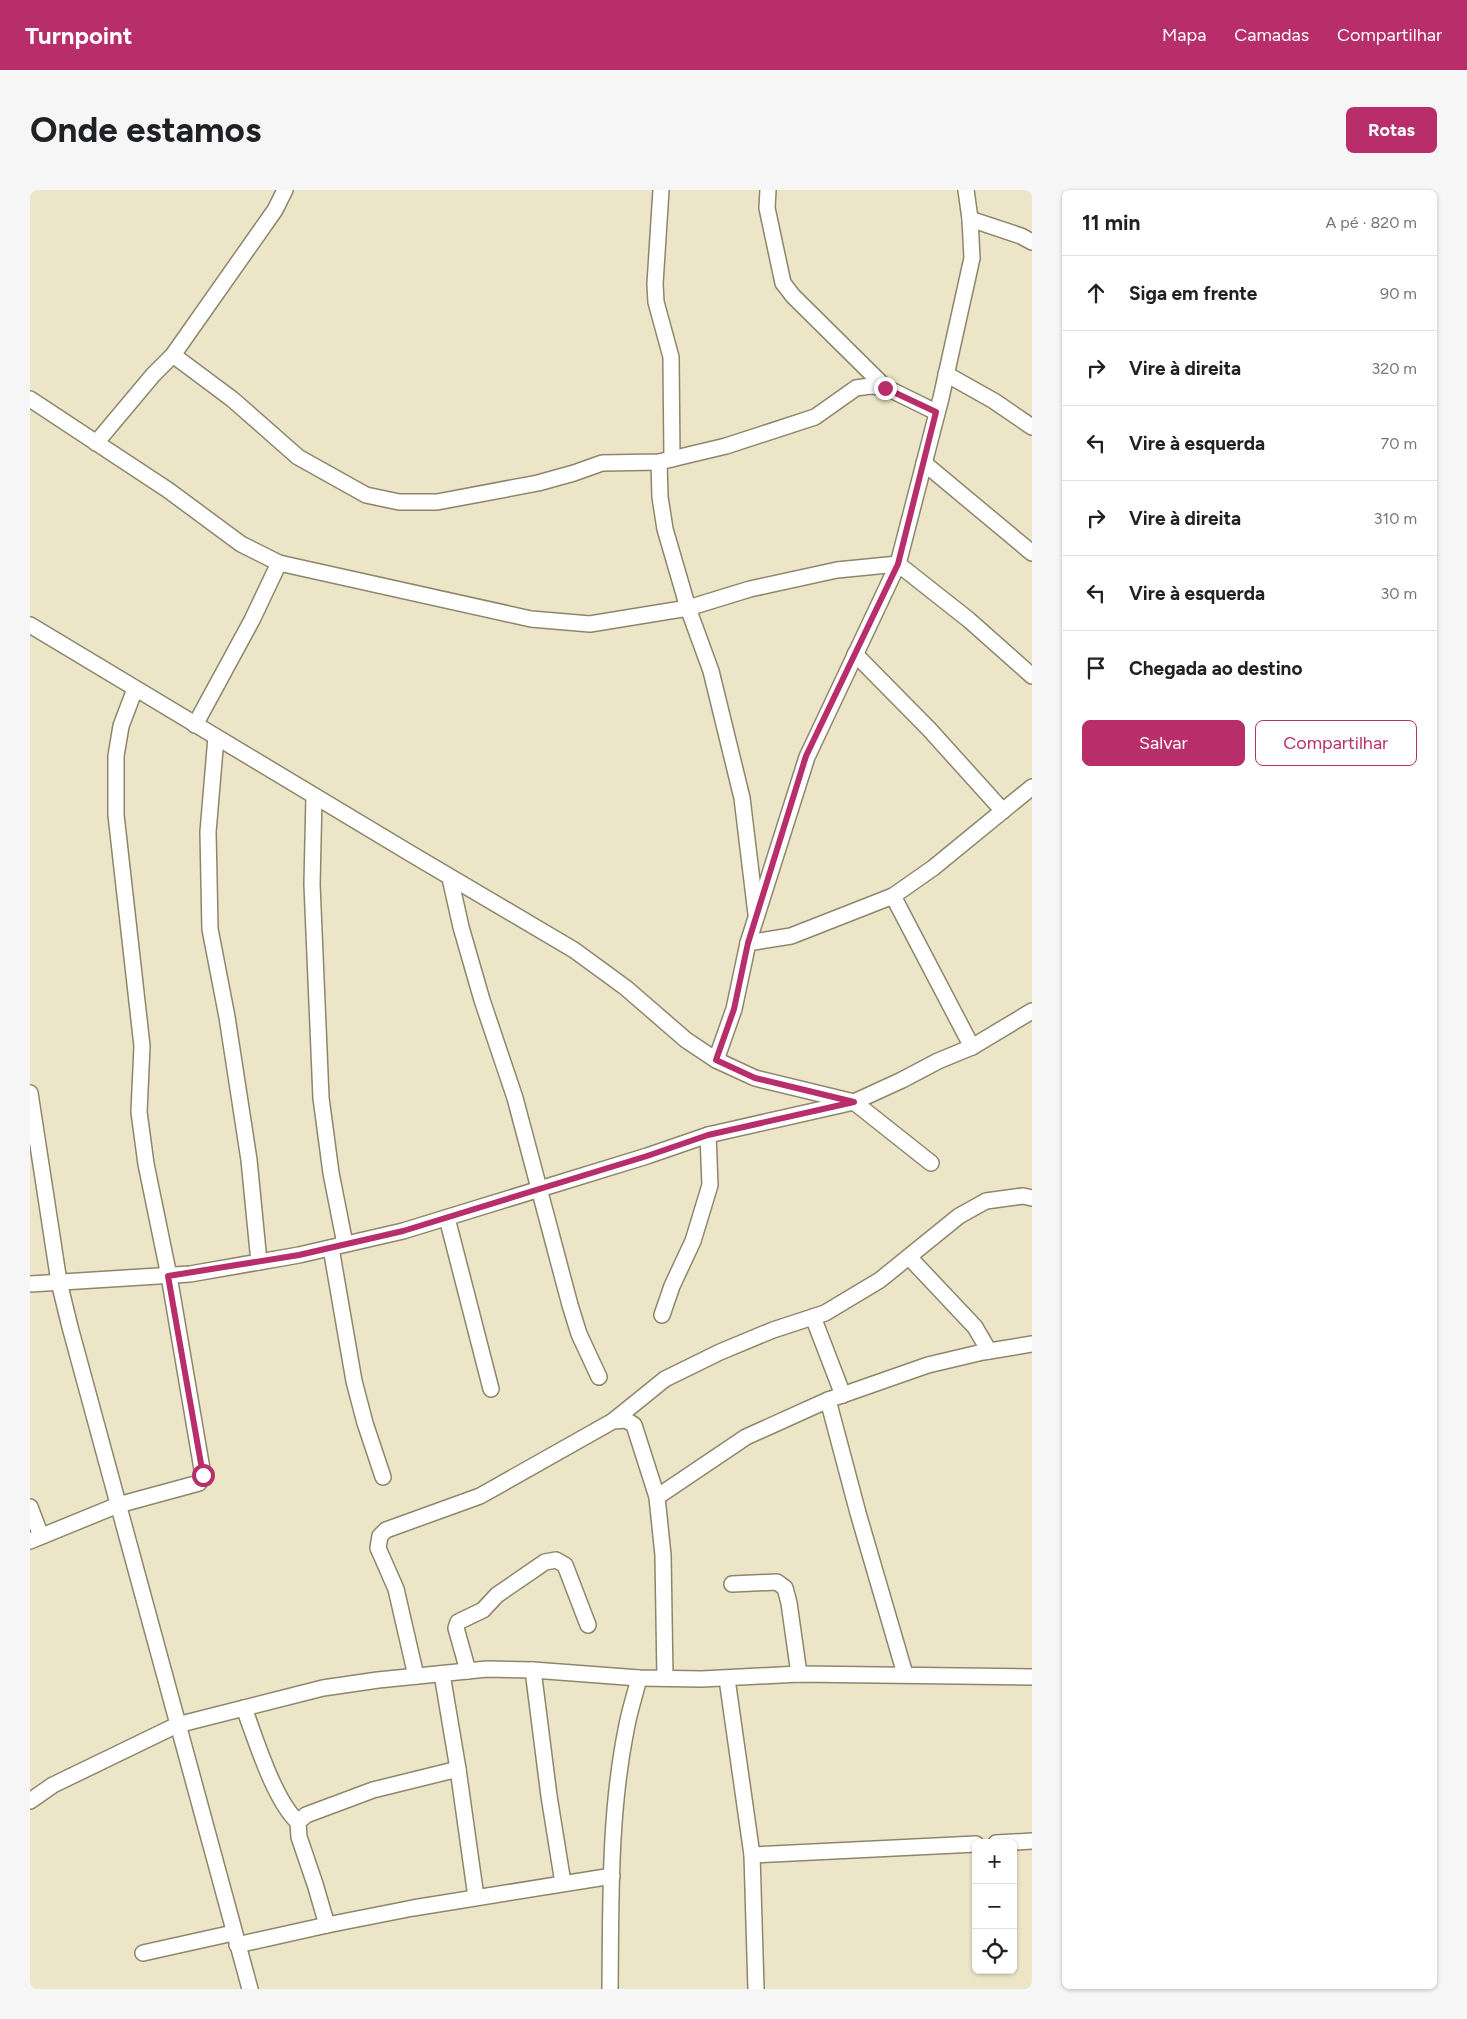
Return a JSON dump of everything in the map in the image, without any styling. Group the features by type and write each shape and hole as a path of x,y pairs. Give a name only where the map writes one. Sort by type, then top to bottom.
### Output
{"street":[{"path":"96,443 153,375 173,355 275,210 285,190"},
{"path":"662,190 655,284 656,302 671,357 666,460 660,497 666,529 688,608 711,671 742,798 756,920"},
{"path":"768,190 767,208 784,283 793,296 885,388"},
{"path":"716,1060 734,1009 748,943 806,756 898,564 946,374 972,258 966,190"},
{"path":"970,219 1021,236 1032,242"},
{"path":"173,355 232,398 298,457 366,495 399,502 438,502 538,483 602,463 666,460 726,446 815,417 856,388 870,386 885,388 936,412"},
{"path":"946,374 994,401 1032,427"},
{"path":"30,399 168,490 241,544 280,563 530,619 590,624 688,608 750,589 837,570 898,564 969,620 1032,676"},
{"path":"924,463 1032,553"},
{"path":"195,725 252,620 280,563"},
{"path":"30,625 450,878 574,950 626,988 686,1040 716,1060 755,1078 854,1102 931,1162"},
{"path":"855,654 929,729 1003,811"},
{"path":"30,1507 36,1538 118,1505 199,1483 203,1475 146,1164 139,1112 142,1046 116,815 116,756 121,726 135,689"},
{"path":"216,737 208,832 210,929 227,1017 249,1160 260,1262"},
{"path":"748,943 798,934 893,896 933,868 1032,787"},
{"path":"314,796 312,884 320,1098 332,1174 346,1244"},
{"path":"450,878 461,927 482,1000 514,1098 579,1334 599,1377"},
{"path":"893,896 972,1047"},
{"path":"30,1284 168,1276 260,1262 403,1231 647,1156 708,1135 854,1102 938,1061 972,1047 1032,1011"},
{"path":"30,1092 59,1282 177,1725 250,1989"},
{"path":"662,1315 672,1286 693,1241 710,1185 708,1135"},
{"path":"416,1676 396,1589 378,1548 380,1536 386,1530 480,1496 613,1421 665,1379 720,1352 826,1313 880,1280 959,1216 986,1201 1023,1196 1032,1198"},
{"path":"447,1218 491,1390"},
{"path":"330,1248 354,1381 364,1423 383,1477"},
{"path":"908,1257 976,1326 989,1351"},
{"path":"813,1317 843,1394"},
{"path":"656,1496 746,1437 828,1400 928,1365 989,1351 1032,1344"},
{"path":"828,1400 858,1513 905,1674"},
{"path":"613,1421 626,1420 634,1425 656,1496 663,1555 665,1678"},
{"path":"468,1671 456,1628 458,1622 483,1610 497,1595 545,1562 556,1560 565,1565 588,1625"},
{"path":"732,1584 777,1582 785,1588 790,1603 799,1674"},
{"path":"30,1801 53,1786 177,1725 323,1688 416,1676 487,1669 533,1670 639,1678 727,1679 799,1674 1032,1677"},
{"path":"533,1670 549,1796 563,1883"},
{"path":"442,1674 476,1897"},
{"path":"610,1989 612,1876 616,1801 626,1730 639,1678"},
{"path":"727,1679 752,1855 756,1989"},
{"path":"244,1708 279,1796 291,1816 298,1822 299,1837 316,1884 327,1924"},
{"path":"298,1822 306,1814 373,1790 458,1769"},
{"path":"1017,1842 1032,1841"},
{"path":"752,1855 972,1844"},
{"path":"143,1954 476,1897 612,1876"}],"route":[{"path":"203,1475 168,1276 190,1274 299,1255 403,1231 647,1156 708,1135 854,1102 755,1078 716,1060 734,1009 748,943 806,756 898,564 924,463 936,412 885,388"}]}
